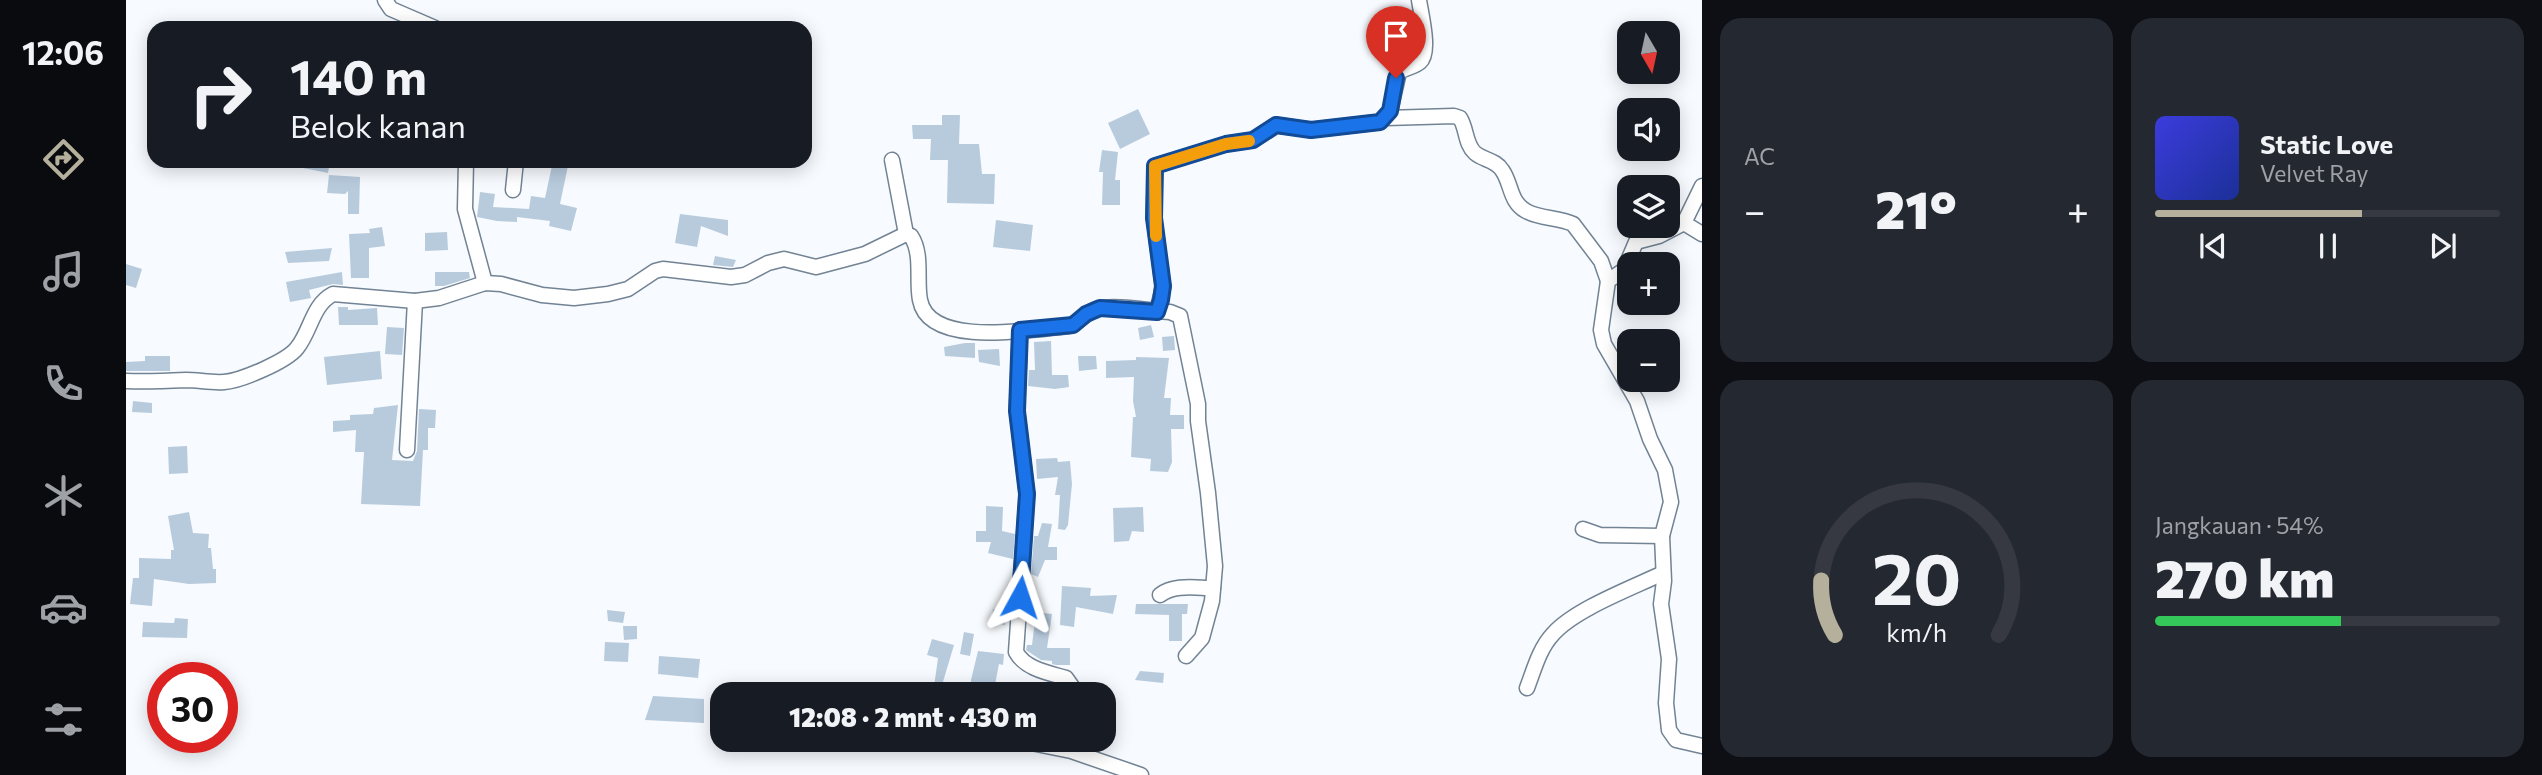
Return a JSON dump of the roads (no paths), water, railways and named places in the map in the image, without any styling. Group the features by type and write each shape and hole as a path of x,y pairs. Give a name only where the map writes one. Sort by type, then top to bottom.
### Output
{"street":[{"path":"385,0 391,9 419,21"},
{"path":"1157,312 1163,286 1154,218 1155,166 1226,144 1253,140 1276,125 1311,130 1380,122 1390,111 1399,72 1422,61 1424,55 1419,0"},
{"path":"1386,118 1460,118 1470,147 1503,170 1513,200 1539,216 1573,224 1601,261 1608,281 1602,336 1604,344 1637,401 1650,439 1665,470 1671,502 1662,536 1661,604 1669,659 1666,690 1668,725 1676,740 1702,746"},
{"path":"892,160 906,234"},
{"path":"466,168 465,209 485,283"},
{"path":"513,190 515,168"},
{"path":"1608,281 1624,270 1636,242 1659,236 1684,223 1702,186"},
{"path":"1684,223 1702,234"},
{"path":"126,381 226,382 282,360 299,346 313,315 325,298 332,295 415,301 439,298 485,283 562,298 608,294 628,289 663,268 731,277 745,275 768,263 785,259 816,267 865,254 906,234"},
{"path":"906,234 911,236 916,247 919,299 928,317 946,328 987,332 1073,325 1086,314 1100,308 1178,314 1181,318 1198,404 1215,566 1212,601 1202,638 1186,656"},
{"path":"407,450 415,301"},
{"path":"1020,330 1017,411 1027,494 1016,652 1020,659 1041,671 1066,677 1069,682"},
{"path":"1583,529 1600,535 1662,536"},
{"path":"1527,688 1540,654 1553,634 1574,616 1663,573"},
{"path":"1160,595 1170,589 1213,588"},
{"path":"1089,752 1141,775"}]}
